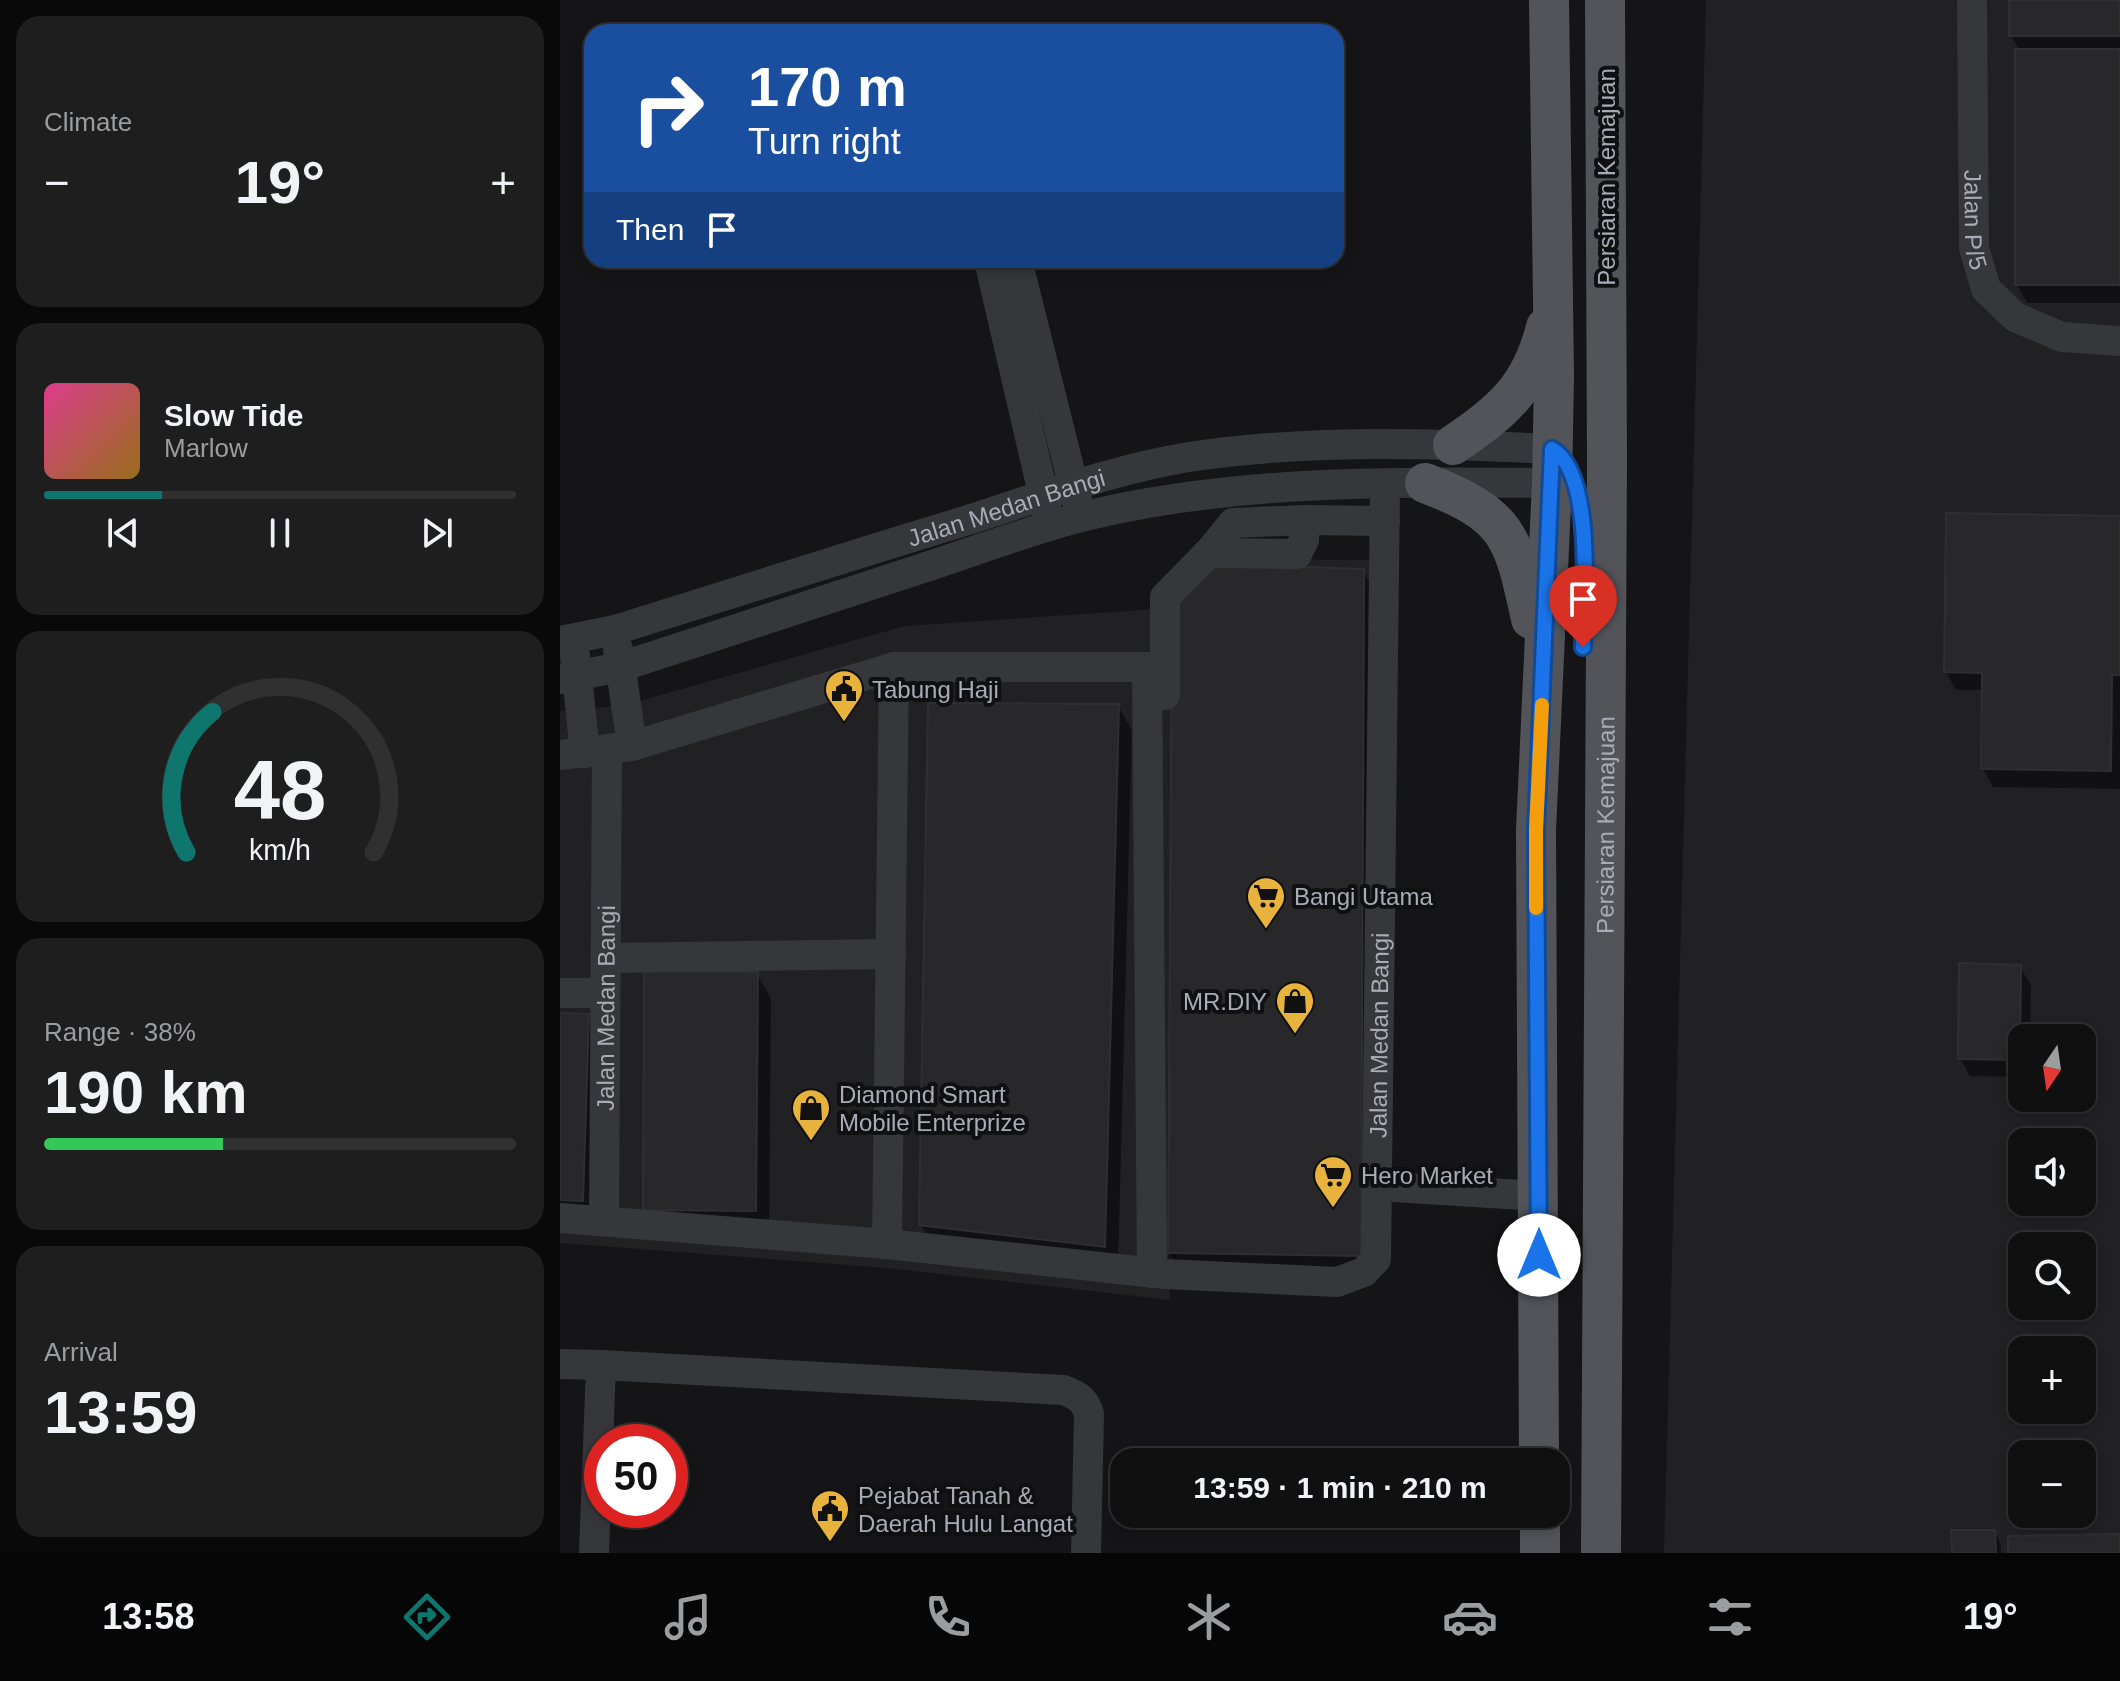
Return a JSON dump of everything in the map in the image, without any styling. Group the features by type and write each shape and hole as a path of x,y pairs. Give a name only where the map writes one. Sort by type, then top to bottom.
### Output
{"main road":[{"path":"1539,1448 1536,830 1543,674 1558,467 1549,0"},
{"name":"Persiaran Kemajuan","path":"1601,1553 1605,0"},
{"path":"1558,467 1584,431 1588,192 1606,109"},
{"path":"1453,445 1486,423 1511,401 1540,352 1554,296"},
{"path":"1558,467 1576,486 1584,529 1583,677 1605,729"},
{"path":"1425,483 1478,508 1499,525 1508,538 1520,567 1543,674"},
{"path":"1540,1528 1540,1553"}],"street":[{"name":"Jalan P/5","path":"1972,0 1974,248 1986,289 2015,317 2062,337 2120,341"},
{"path":"991,268 1050,527"},
{"path":"1019,268 1081,517"},
{"name":"Jalan Medan Bangi","path":"604,1220 606,958 596,751 568,678 567,640 615,630 1044,496 1188,457 1272,449 1453,445 1558,467"},
{"name":"Jalan Medan Bangi","path":"568,678 620,667 1081,517 1189,498 1318,487 1425,483 1558,467"},
{"name":"Jalan Medan Bangi","path":"560,1218 887,1244 1159,1273 1337,1282 1364,1272 1376,1259 1385,485"},
{"path":"1159,1273 1165,597 1212,549 1219,553 1297,554 1309,526 1318,487"},
{"path":"1309,526 1384,530"},
{"name":"Jalan Medan Bangi","path":"596,751 620,667 615,630"},
{"path":"596,751 894,667 1147,667 1159,1273"},
{"path":"887,1244 894,667"},
{"path":"606,958 891,954"},
{"path":"560,993 605,993"},
{"path":"1377,1186 1538,1196"},
{"path":"560,1364 1063,1390 1077,1395 1086,1404 1089,1414 1086,1553"},
{"path":"594,1553 601,1365"}],"shaded area":[{"path":"1706,0 2120,0 2120,1553 1664,1553"},
{"path":"1212,559 1373,560 1359,1265 1336,1271 1176,1263 1173,657 1170,1300 887,1268 560,1243 560,711 625,705 905,626 1172,608"}],"building":[{"path":"2009,0 2120,0 2120,36 2009,36"},
{"path":"2015,49 2120,49 2120,285 2015,285"},
{"path":"1946,513 2120,516 2120,675 2112,675 2111,771 1981,769 1982,673 1944,672"},
{"name":"Bangi Utama","path":"1219,564 1364,569 1361,1256 1168,1253 1172,608"},
{"path":"928,703 1119,704 1105,1247 919,1225"},
{"path":"1959,963 2021,965 2020,1024 2008,1024 2008,1060 1958,1059"},
{"path":"644,971 758,972 756,1211 643,1210"},
{"path":"560,1013 589,1014 583,1201 560,1200"},
{"path":"1951,1530 1995,1530 1996,1553 1952,1553"},
{"path":"2120,1534 2120,1553 2008,1553 2008,1536"}],"slow traffic":[{"path":"1536,908 1542,705"}],"place":[{"name":"Tabung Haji","path":"844,723"},
{"name":"Bangi Utama","path":"1266,930"},
{"name":"MR.DIY","path":"1295,1035"},
{"name":"Diamond Smart Mobile Enterprize","path":"811,1142"},
{"name":"Hero Market","path":"1333,1209"},
{"name":"Pejabat Tanah & Daerah Hulu Langat","path":"830,1543"}],"route":[{"path":"1539,1255 1536,830 1552,449 1561,454 1572,476 1584,529 1583,647"}]}
